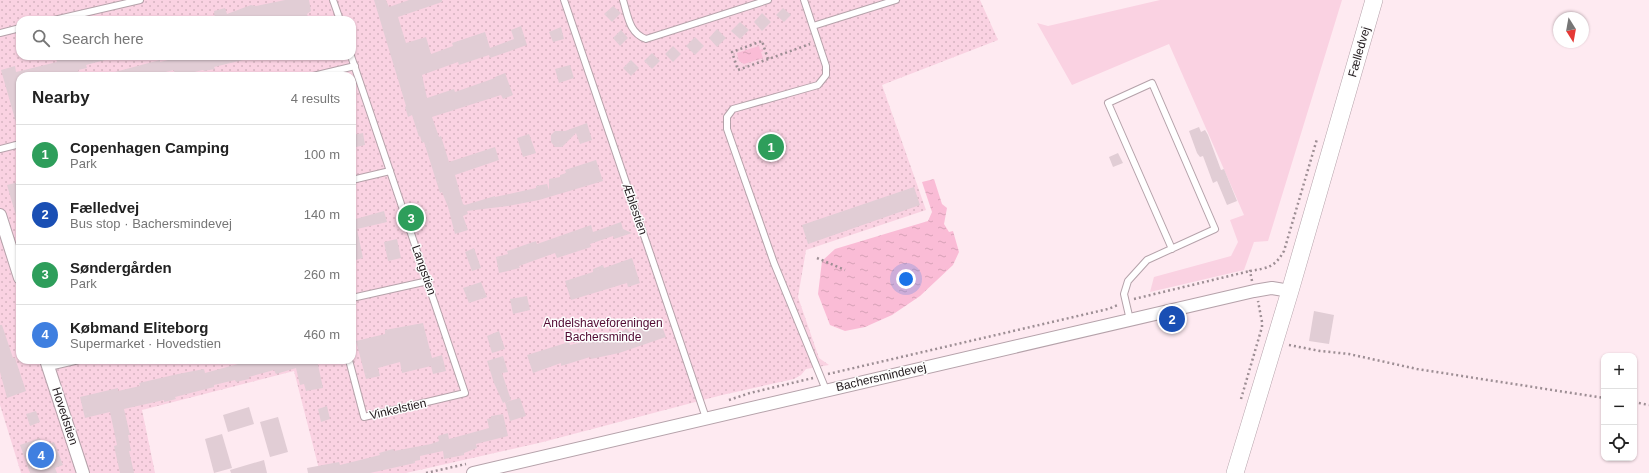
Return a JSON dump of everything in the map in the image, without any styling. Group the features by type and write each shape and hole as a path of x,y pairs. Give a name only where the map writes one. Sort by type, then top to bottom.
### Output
{"street":[{"name":"Fælledvej","path":"1235,473 1290,291 1374,0"},
{"path":"0,215 16,257"},
{"name":"Bachersmindevej","path":"472,468 704,414 826,390 1254,291 1272,288 1290,291"},
{"name":"Hovedstien","path":"48,364 83,473"}],"lane":[{"path":"71,16 140,0"},
{"path":"333,0 339,16"},
{"name":"Æblestien","path":"564,0 704,414"},
{"path":"623,0 633,30 638,36 646,39 768,0"},
{"path":"804,0 826,66 826,75 818,85 733,108 727,117 727,129 734,145 765,238 826,390"},
{"path":"813,26 896,0"},
{"path":"0,33 16,29"},
{"name":"Langstien","path":"353,60 465,393"},
{"path":"330,72 355,66"},
{"path":"1130,320 1124,294 1128,281 1147,260 1172,249 1215,229 1152,83 1108,103 1172,249"},
{"path":"0,149 16,145"},
{"path":"356,179 390,170"},
{"path":"356,297 428,281"},
{"name":"Vinkelstien","path":"351,364 364,417 465,393"}],"path":[{"path":"768,59 762,41 732,52 738,70 818,42"},
{"path":"704,414 750,393 1108,309 1140,297 1270,267 1278,261 1284,251 1318,137"},
{"path":"817,258 845,270"},
{"path":"1239,404 1262,327 1261,315 1250,271"},
{"path":"1275,340 1299,348 1349,354 1417,369 1601,398"},
{"path":"1637,403 1649,405"},
{"path":"426,473 472,468"}],"green space":[{"name":"Andelshaveforeningen Bachersminde","path":"0,0 980,0 998,40 882,85 926,210 806,250 798,297 819,358 829,365 806,369 801,375 794,379 722,395 543,442 406,473 320,473 294,371 142,410 155,473 21,473 0,405"},
{"path":"1160,0 1342,0 1268,241 1254,242 1244,270 1150,292 1154,277 1231,256 1238,242 1230,220 1244,215 1169,44 1072,85 1037,23 1048,26"}],"water":[{"path":"759,46 760,50 762,49 763,51 761,52 763,58 744,64 739,61 737,53"},
{"path":"934,179 942,204 947,208 944,224 949,232 953,231 959,252 953,265 920,296 892,315 865,327 845,331 830,325 818,294 822,261 835,249 928,221 932,212 922,182"}],"building":[{"path":"285,0 309,0 311,11 307,14 308,16 215,16 214,11 225,8 227,14 251,5 256,6"},
{"path":"374,0 386,0 389,7 409,0 442,0 442,2 398,17 406,43 426,37 431,54 453,46 452,43 485,32 490,48 514,39 511,30 521,26 527,45 490,58 489,55 459,65 458,62 422,75 427,98 454,89 455,92 505,73 513,95 503,99 501,95 432,117 439,137 441,136 449,162 495,147 499,160 455,175 463,204 465,205 495,196 536,188 536,186 547,184 549,190 549,179 560,177 560,175 566,173 565,170 596,160 603,181 539,200 508,206 467,211 468,214 463,216 468,230 455,234 448,207 442,192 440,193 424,142 422,143 420,136 419,137 412,115 408,117"},
{"path":"613,6 621,13 612,22 604,14"},
{"path":"783,8 791,15 784,22 776,15"},
{"path":"762,13 771,22 762,31 754,22"},
{"path":"740,22 749,30 740,39 731,31"},
{"path":"561,27 564,39 553,42 549,32"},
{"path":"717,29 726,38 717,47 709,38"},
{"path":"621,30 628,38 620,46 613,38"},
{"path":"695,37 704,46 695,55 686,46"},
{"path":"673,46 681,54 673,62 665,54"},
{"path":"652,53 660,61 652,69 644,61"},
{"path":"56,60 105,60 86,65 87,68 78,70 79,72 16,72 57,62"},
{"path":"160,60 160,62 168,60 243,60 214,67 215,69 194,72 174,72 174,70 165,72 115,72"},
{"path":"631,60 639,68 631,76 623,68"},
{"path":"570,65 574,78 559,83 555,69"},
{"path":"15,66 16,72 16,122 1,70"},
{"path":"587,123 592,140 580,144 576,133 562,147 555,147 551,142 551,135 555,131 565,131"},
{"path":"1199,127 1201,132 1205,130 1208,135 1221,170 1224,169 1237,201 1227,205 1217,181 1213,183 1203,156 1200,157 1197,153 1189,131"},
{"path":"363,133 365,145 356,147 356,134"},
{"path":"529,134 536,153 523,157 517,138"},
{"path":"1118,153 1123,163 1113,167 1109,157"},
{"path":"16,183 16,216 7,185"},
{"path":"914,187 920,205 808,244 802,225"},
{"path":"384,211 387,222 357,229 363,258 356,260 356,219"},
{"path":"621,222 623,229 632,233 614,239 613,236 590,244 591,247 557,258 555,253 519,266 520,268 499,273 496,257 508,254 507,251 536,241 537,244 591,225 593,232"},
{"path":"397,239 401,258 388,261 384,242"},
{"path":"474,248 481,268 472,271 465,252"},
{"path":"632,258 640,283 628,287 627,283 571,300 565,281 593,272 593,269 603,265 604,268"},
{"path":"481,282 487,297 469,303 463,288"},
{"path":"527,296 530,310 513,314 510,299"},
{"path":"1314,311 1334,315 1329,344 1309,341"},
{"path":"660,321 666,337 619,353 591,359 590,357 561,366 561,363 533,373 527,355 569,342 570,345 614,335 628,329 629,332"},
{"path":"423,323 432,358 442,355 446,371 433,374 431,366 402,373 400,362 378,368 380,376 366,379 356,341 385,334 385,330"},
{"path":"0,325 2,325 26,391 7,398 0,372"},
{"path":"499,331 505,349 492,353 487,336"},
{"path":"503,356 508,372 502,373 511,400 503,403 494,383 487,361"},
{"path":"238,364 318,364 323,388 306,391 304,384 300,385 296,368 276,374 274,370 249,377 249,379 236,382 235,380 214,385 214,387 175,397 176,399 164,402 164,400 124,409 130,435 128,435 131,451 129,451 134,473 120,473 114,446 117,445 110,412 85,418 80,397 118,388 118,391 140,386 139,383 204,369 205,373"},
{"path":"520,398 526,416 510,421 505,402"},
{"path":"327,406 330,419 321,422 318,409"},
{"path":"249,407 254,424 228,432 223,415"},
{"path":"36,411 40,422 30,426 26,414"},
{"path":"503,414 508,436 476,444 477,448 464,453 464,455 444,459 443,451 420,456 420,460 415,461 415,463 370,473 308,473 307,468 339,462 340,465 380,455 379,453 393,449 394,451 431,444 439,441 438,436 448,433 449,439 489,428 487,419 491,418 491,416"},
{"path":"278,417 288,452 270,457 260,422"},
{"path":"222,434 232,468 214,473 205,439"},
{"path":"40,438 43,446 54,442 63,465 55,468 57,473 30,473 20,445"},
{"path":"264,460 267,473 231,473 230,470"}],"place":[{"name":"Copenhagen Camping","path":"771,147"},
{"name":"Søndergården","path":"411,218"},
{"name":"Fælledvej","path":"1172,319"},
{"name":"Købmand Eliteborg","path":"41,455"}]}
